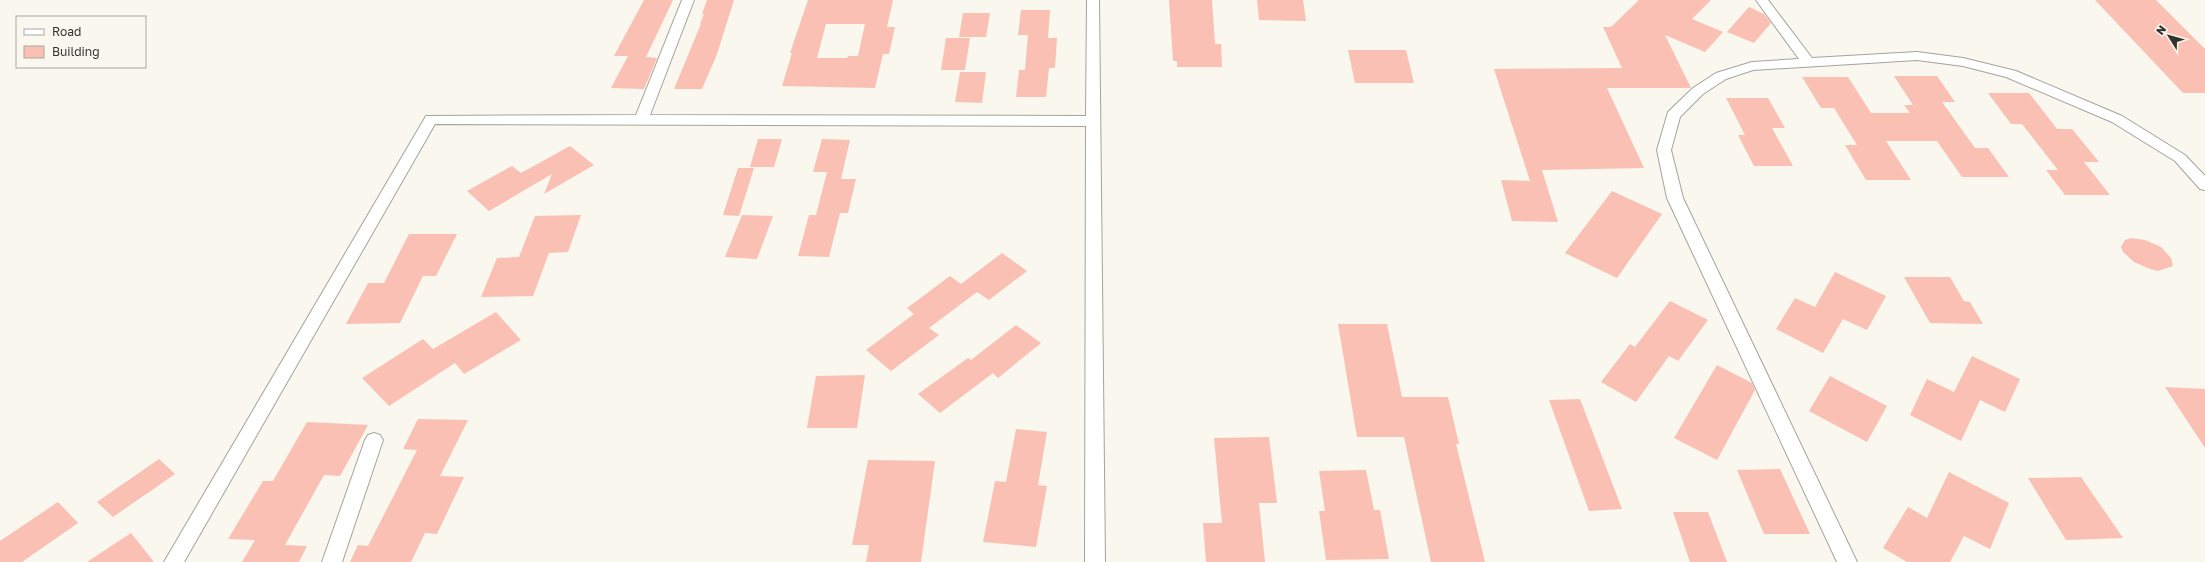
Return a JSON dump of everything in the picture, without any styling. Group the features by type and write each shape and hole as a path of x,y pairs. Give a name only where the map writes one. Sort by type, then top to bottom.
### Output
{"street":[{"path":"641,120 688,0"},
{"path":"1093,0 1092,121 1095,562"},
{"path":"1762,0 1808,62"},
{"path":"1848,562 1675,198 1664,150 1673,115 1698,91 1721,76 1752,66 1916,56 1963,62 2011,74 2117,118 2140,131 2180,158 2205,185"},
{"path":"174,562 431,119 1092,121"},
{"path":"332,562 374,440"}],"building":[{"path":"644,0 673,0 646,57 657,58 644,89 611,88 628,56 614,56"},
{"path":"707,0 734,0 717,54 702,89 674,89 701,24 704,14 702,14"},
{"path":"808,0 893,0 887,27 895,27 889,54 883,54 875,88 782,86 792,53 790,53","holes":["826,24 865,24 858,56 848,56 847,58 817,58"]},
{"path":"1169,0 1212,0 1215,44 1221,44 1222,67 1177,67 1177,61 1173,61"},
{"path":"1257,0 1303,0 1306,21 1259,20"},
{"path":"1639,0 1711,0 1692,19 1723,32 1705,52 1665,35 1691,88 1607,88 1644,168 1542,170 1558,222 1512,221 1501,180 1530,181 1494,69 1622,68 1603,27 1611,27"},
{"path":"2095,0 2156,0 2205,49 2205,93 2183,93"},
{"path":"1749,7 1764,14 1771,23 1754,43 1727,32"},
{"path":"1021,10 1050,10 1048,38 1057,38 1055,68 1049,68 1046,97 1016,97 1019,70 1025,70 1028,35 1018,35"},
{"path":"963,13 990,13 986,37 959,37"},
{"path":"946,38 970,38 965,70 941,70"},
{"path":"1348,50 1406,50 1414,83 1355,83"},
{"path":"960,72 986,72 982,103 955,102"},
{"path":"1894,76 1937,76 1955,102 1942,102 1975,148 1988,148 2009,177 1962,177 1937,141 1886,141 1911,180 1866,180 1845,145 1857,145 1834,108 1821,108 1802,77 1848,77 1871,113 1910,113 1904,105 1913,105"},
{"path":"1988,93 2029,93 2057,129 2072,129 2099,162 2084,162 2110,195 2065,195 2046,170 2058,170 2022,124 2011,124"},
{"path":"1726,98 1768,98 1785,128 1772,128 1793,166 1754,166 1738,135 1745,135"},
{"path":"758,139 782,139 774,167 750,167"},
{"path":"822,139 850,140 841,179 856,179 848,213 840,213 829,257 798,256 809,215 816,215 827,172 813,172"},
{"path":"570,146 594,165 544,194 552,174 489,211 467,191 512,166 521,173"},
{"path":"738,168 754,168 739,216 723,215"},
{"path":"1612,191 1662,214 1617,278 1565,253"},
{"path":"581,215 568,252 549,253 533,296 481,297 497,258 519,257 535,216"},
{"path":"742,215 773,216 757,259 725,257"},
{"path":"409,234 457,234 436,276 423,276 400,323 346,324 368,283 384,283"},
{"path":"2131,238 2145,240 2161,247 2171,258 2173,266 2158,271 2134,262 2123,252 2121,247 2125,240"},
{"path":"1002,253 1027,271 989,300 977,292 929,328 939,335 891,371 866,350 914,314 907,308 950,276 961,284"},
{"path":"1835,272 1886,296 1867,330 1843,319 1823,353 1776,329 1795,298 1815,307"},
{"path":"1904,277 1950,277 1964,301 1970,302 1983,324 1930,323"},
{"path":"1670,301 1708,320 1678,361 1669,356 1636,402 1601,382 1630,344 1635,347"},
{"path":"496,312 521,340 464,374 455,363 389,406 362,378 423,339 433,349"},
{"path":"1338,324 1387,324 1402,397 1448,397 1459,444 1456,444 1485,562 1431,562 1404,437 1357,437"},
{"path":"1016,325 1041,343 998,378 993,373 940,413 918,394 968,358 971,360"},
{"path":"1972,356 2020,379 2005,412 1980,400 1961,441 1910,415 1927,379 1954,392"},
{"path":"1717,365 1752,383 1755,390 1717,460 1674,438"},
{"path":"865,375 857,428 807,428 816,376"},
{"path":"1830,376 1887,406 1867,442 1809,411"},
{"path":"2165,387 2205,389 2205,448"},
{"path":"1580,399 1622,509 1589,511 1549,400"},
{"path":"418,419 468,420 440,476 464,477 437,534 425,533 411,562 350,562 358,545 368,546 417,450 403,449"},
{"path":"307,422 368,425 340,476 324,475 285,545 307,546 299,562 242,562 255,540 228,539 263,481 273,481"},
{"path":"1016,429 1047,432 1038,485 1047,486 1036,547 983,542 995,481 1006,482"},
{"path":"1269,437 1277,503 1259,503 1265,562 1206,562 1203,523 1222,523 1214,438"},
{"path":"159,459 175,474 113,517 97,502"},
{"path":"868,460 935,461 921,562 866,562 869,545 852,545"},
{"path":"1780,469 1810,534 1764,534 1737,470"},
{"path":"1366,470 1374,510 1380,510 1389,559 1326,560 1319,511 1325,511 1319,471"},
{"path":"1949,472 2009,503 1990,549 1964,536 1950,562 1907,562 1883,548 1908,507 1927,518"},
{"path":"2081,477 2123,538 2066,540 2028,478"},
{"path":"58,502 78,523 22,562 0,562 0,541"},
{"path":"1673,512 1708,512 1727,562 1690,562"},
{"path":"131,533 154,562 87,562"}]}
